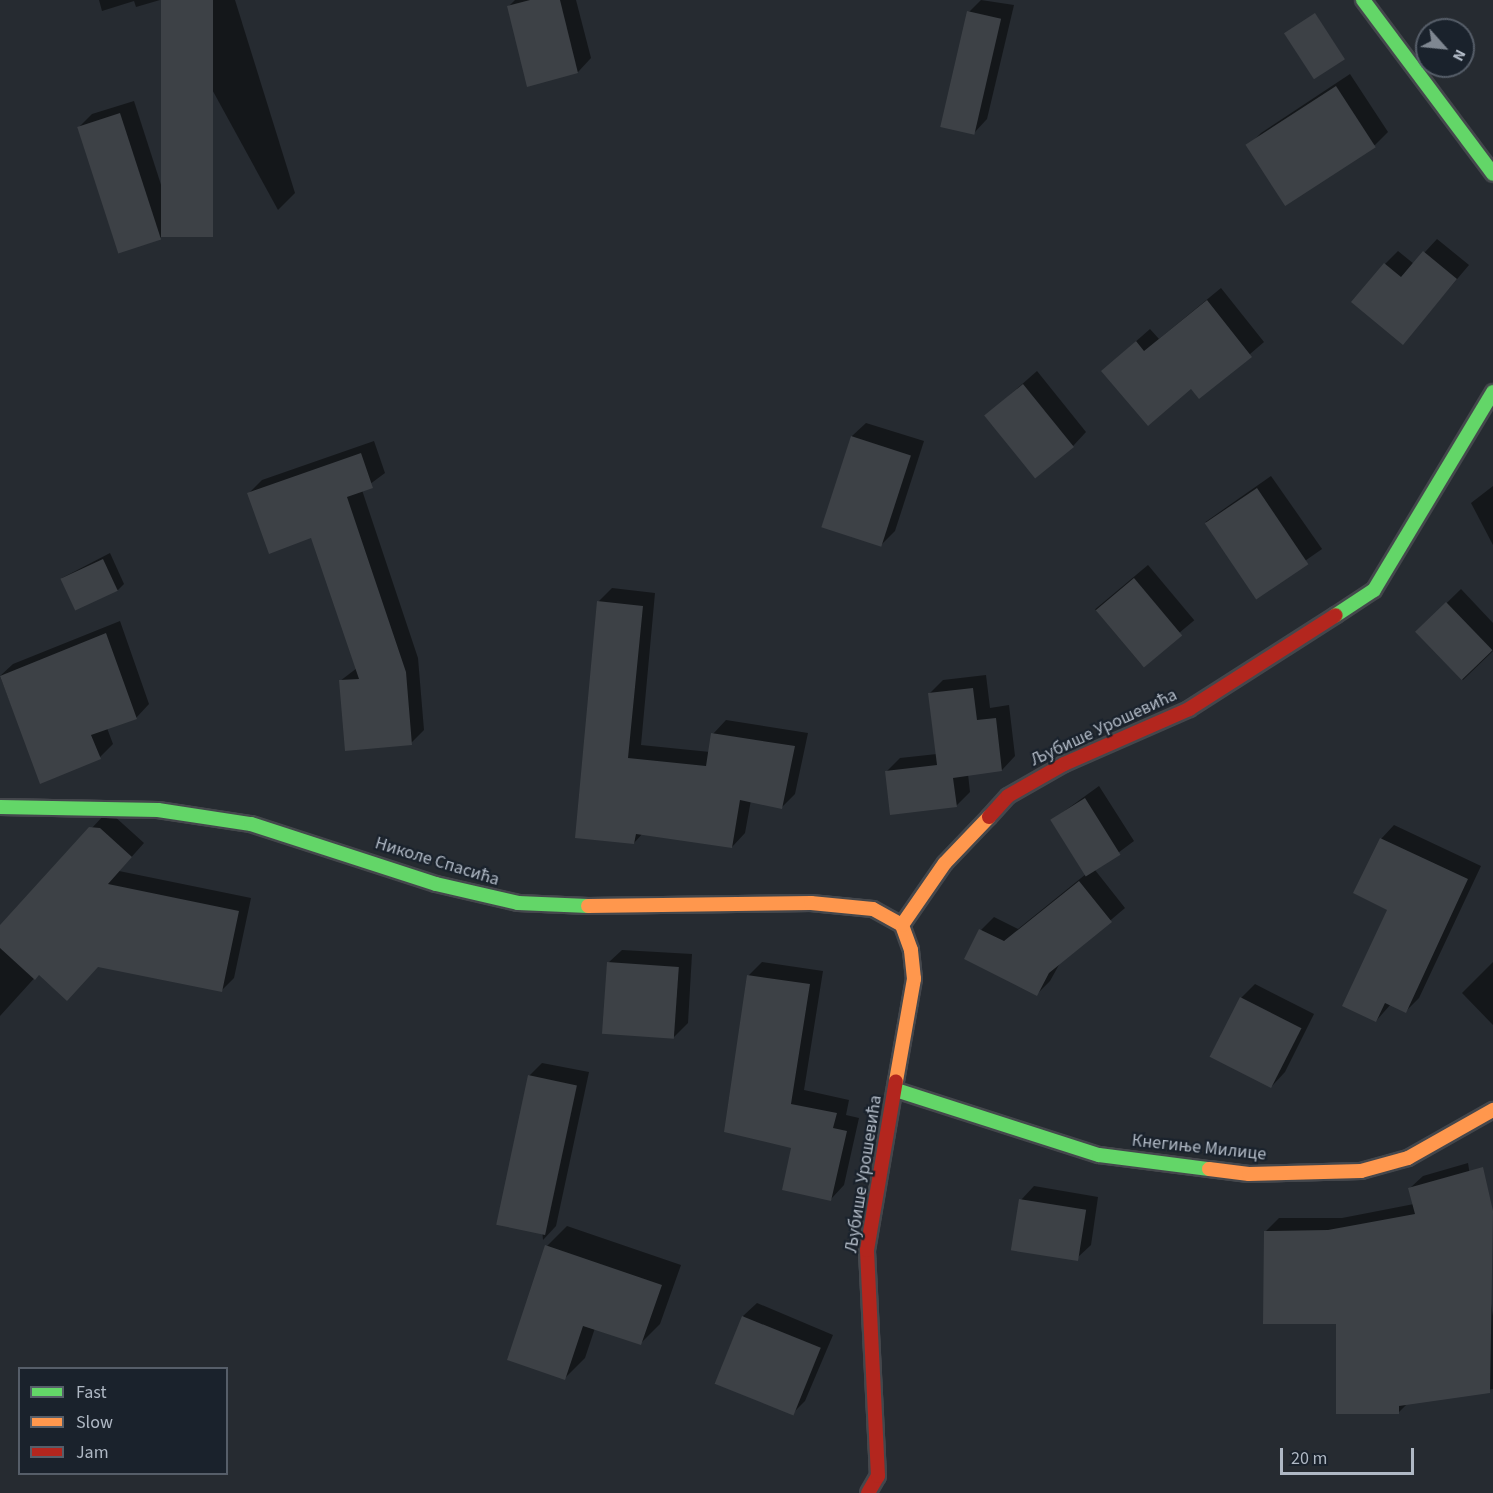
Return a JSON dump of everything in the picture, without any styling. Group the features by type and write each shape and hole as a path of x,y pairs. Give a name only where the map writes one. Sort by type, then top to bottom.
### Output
{"street":[{"path":"1363,0 1425,78 1493,174"},
{"name":"Љубише Урошевића","path":"868,1493 878,1476 867,1250 914,979 910,950 902,925 945,863 1008,796 1064,764 1189,708 1374,590 1493,392"},
{"name":"Николе Спасића","path":"0,807 158,810 251,824 300,837 436,884 518,903 601,907 811,903 873,909 902,925"},
{"name":"Кнегиње Милице","path":"896,1090 1099,1155 1249,1174 1322,1175 1361,1171 1408,1158 1493,1110"}],"building":[{"path":"161,0 213,0 213,237 161,237"},
{"path":"530,0 560,0 578,73 527,87 507,6"},
{"path":"967,11 1001,19 974,135 940,127"},
{"path":"1315,13 1345,59 1314,79 1284,33"},
{"path":"1336,86 1376,147 1285,206 1245,145"},
{"path":"120,113 161,239 118,253 77,127"},
{"path":"1423,251 1457,279 1403,345 1351,302 1384,263 1401,277"},
{"path":"1207,300 1252,357 1199,399 1191,389 1148,426 1101,371 1136,341 1144,351"},
{"path":"1023,384 1074,447 1035,478 984,415"},
{"path":"851,436 911,455 881,547 821,527"},
{"path":"361,453 373,488 347,497 406,672 412,745 345,751 339,680 359,679 311,538 269,554 247,493"},
{"path":"1257,488 1308,564 1256,600 1205,523"},
{"path":"103,559 118,591 75,611 60,579"},
{"path":"1134,578 1182,635 1144,668 1096,610"},
{"path":"597,601 643,606 628,758 706,766 711,733 795,746 782,809 740,800 732,848 636,834 634,844 575,838"},
{"path":"1446,602 1493,650 1462,680 1415,632"},
{"path":"106,633 137,719 91,735 101,759 40,784 0,676"},
{"path":"973,688 977,720 996,718 1002,771 953,778 957,807 890,815 885,771 937,765 928,693"},
{"path":"1085,798 1121,855 1086,877 1050,820"},
{"path":"89,827 100,828 132,857 108,884 239,911 222,992 98,967 67,1001 39,975 35,980 0,948 0,925"},
{"path":"1380,838 1468,879 1406,1013 1385,1003 1376,1022 1342,1006 1387,910 1353,893"},
{"path":"1079,881 1112,922 1049,973 1037,996 964,959 979,929 1004,941"},
{"path":"607,962 679,967 674,1039 602,1034"},
{"path":"747,975 810,984 791,1104 837,1113 833,1128 847,1131 831,1201 782,1190 791,1148 724,1132"},
{"path":"1240,997 1301,1028 1271,1088 1210,1057"},
{"path":"528,1075 577,1085 545,1235 496,1225"},
{"path":"1483,1167 1493,1211 1490,1393 1399,1406 1399,1414 1336,1414 1336,1324 1263,1324 1264,1231 1328,1230 1415,1214 1408,1188"},
{"path":"1019,1199 1086,1210 1078,1261 1011,1250"},
{"path":"545,1245 662,1285 641,1345 583,1326 565,1380 507,1360"},
{"path":"742,1316 821,1348 793,1416 715,1384"}],"traffic: fast":[{"path":"1363,0 1493,174"},
{"path":"1336,615 1374,590 1493,392"},
{"path":"0,807 158,810 251,824 436,884 518,903 588,906"},
{"path":"896,1090 1099,1155 1209,1169"}],"traffic: slow":[{"path":"896,1081 914,979 911,950 902,925 945,863 989,817"},
{"path":"588,906 811,903 873,909 902,925"},
{"path":"1209,1169 1249,1174 1361,1171 1408,1158 1493,1110"}],"traffic: jam":[{"path":"989,817 1008,796 1064,764 1189,709 1336,615"},
{"path":"868,1493 878,1476 867,1250 896,1081"}]}
